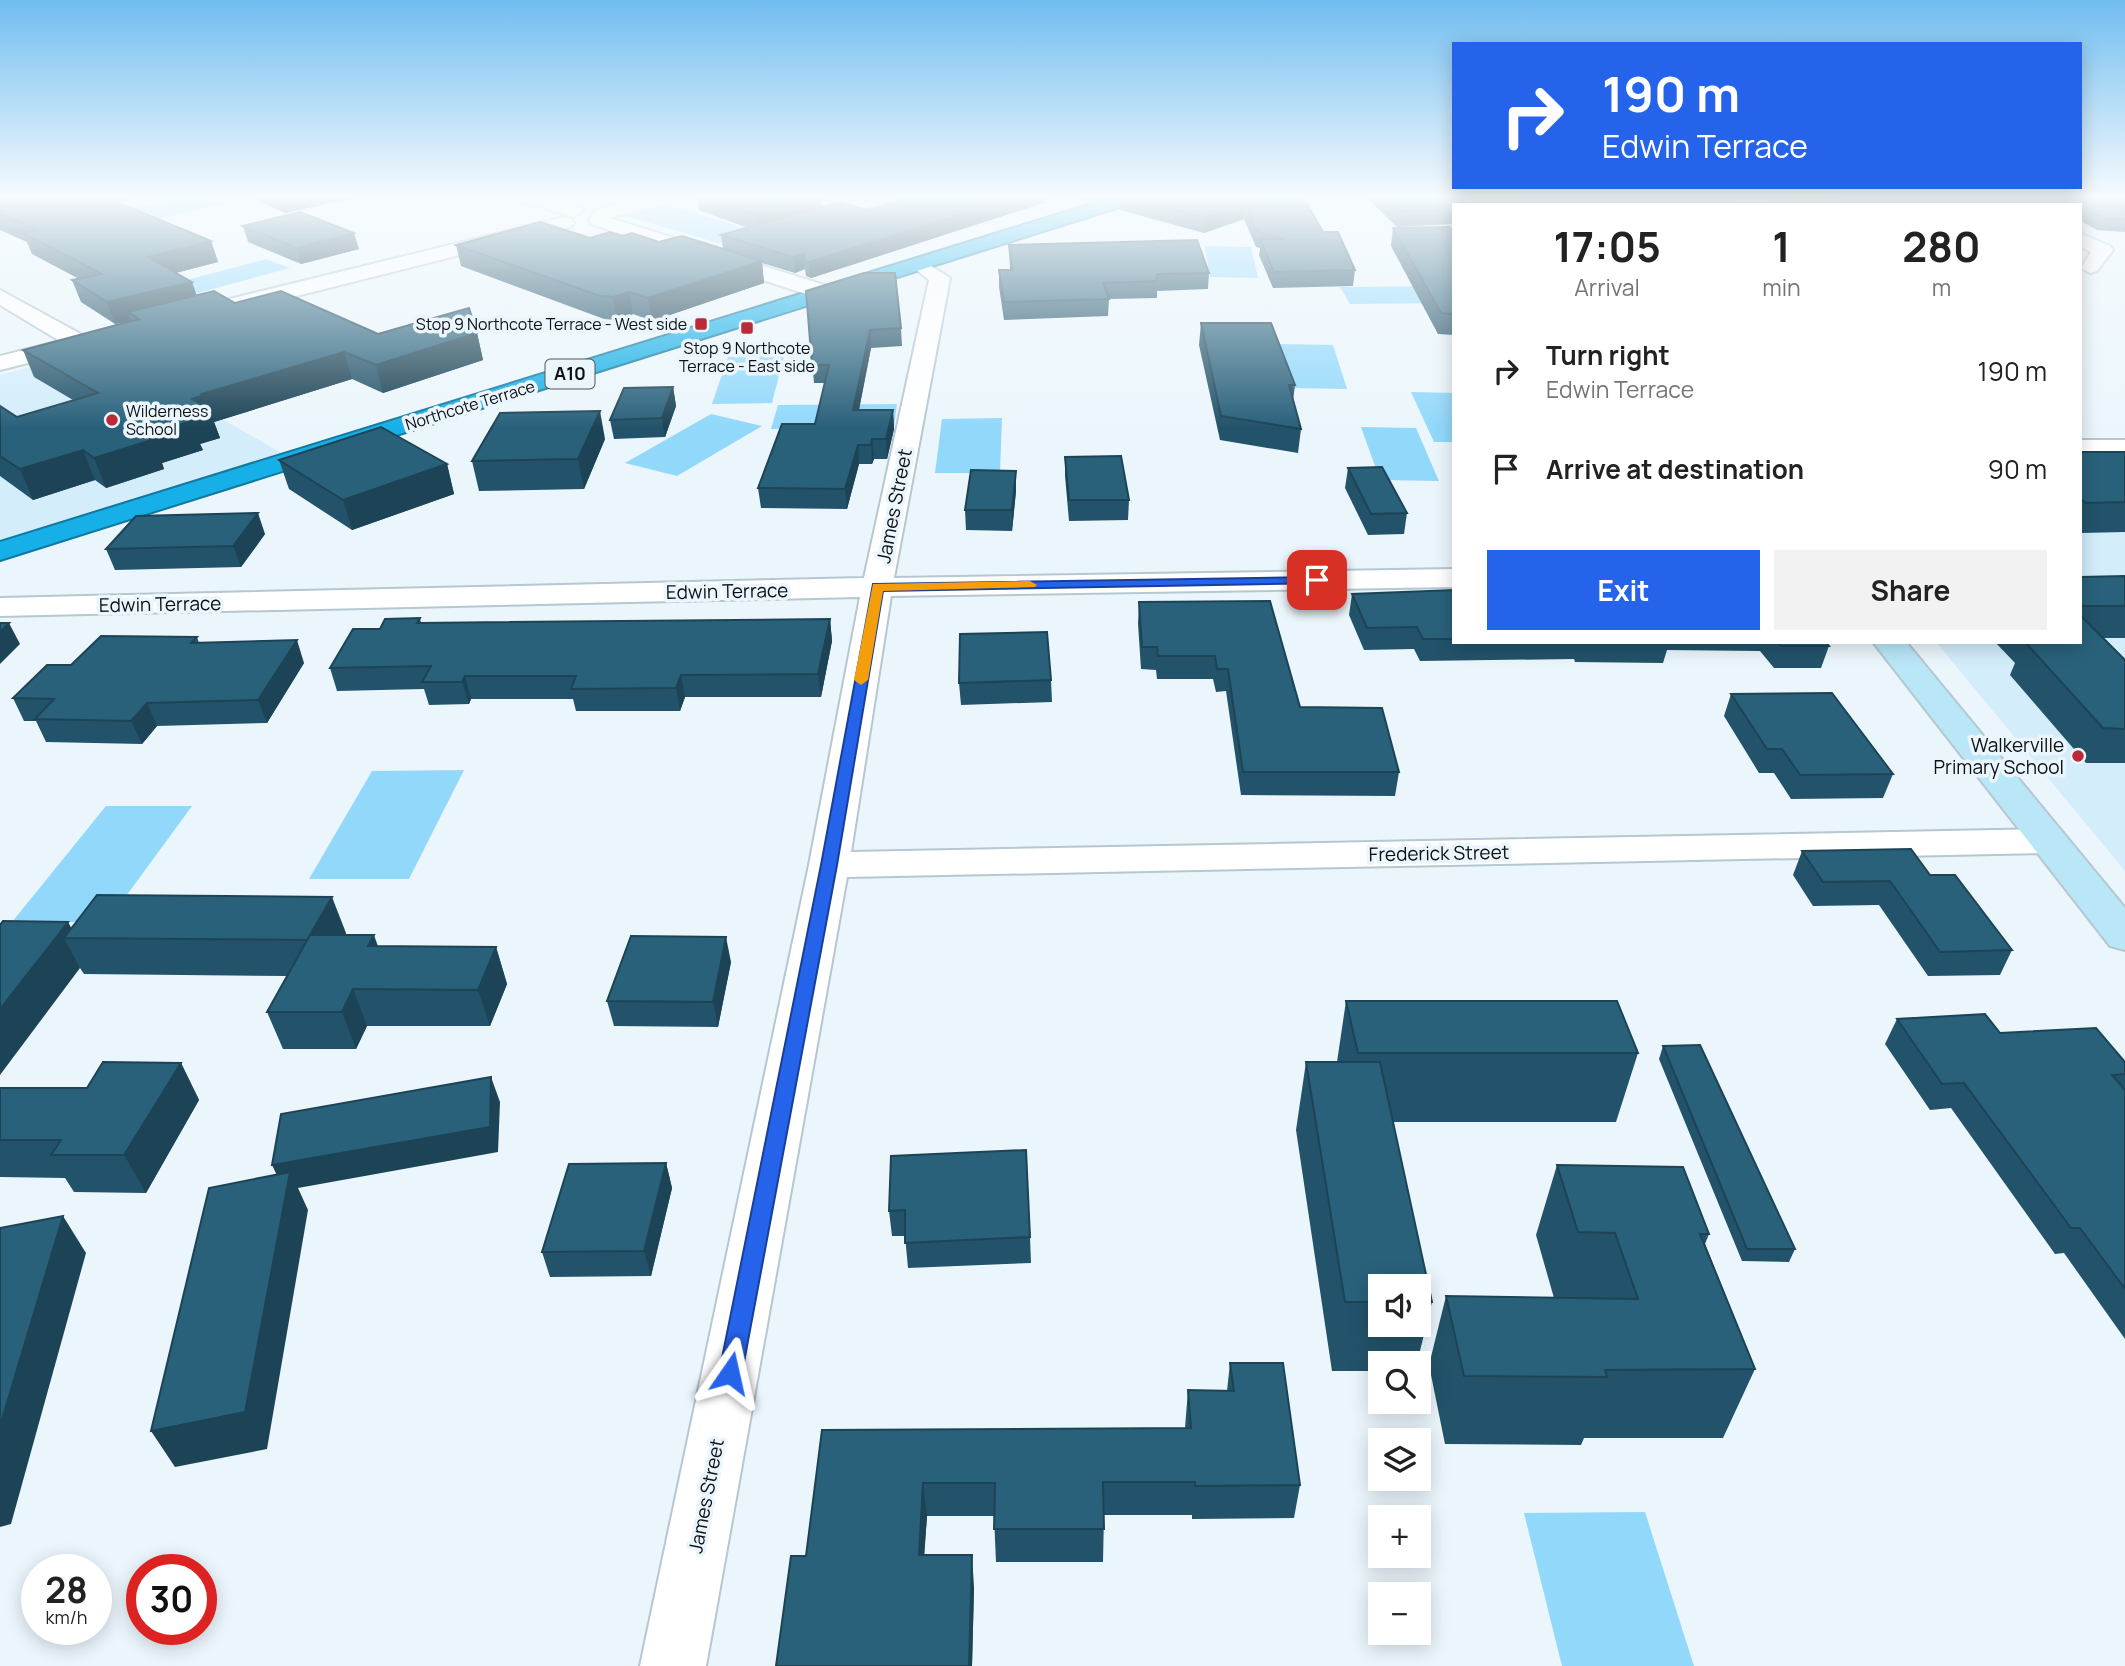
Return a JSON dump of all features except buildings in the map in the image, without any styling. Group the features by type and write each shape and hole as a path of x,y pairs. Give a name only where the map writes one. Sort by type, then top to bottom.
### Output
{"highway":[{"name":"Northcote Terrace","path":"0,551 894,273"}],"main road":[{"path":"1891,644 2125,936"}],"street":[{"path":"212,310 355,273"},
{"path":"763,273 826,293"},
{"name":"James Street","path":"673,1666 829,865 877,587 940,278 932,273"},
{"path":"0,296 80,343"},
{"path":"0,363 106,336"},
{"path":"2082,448 2125,448"},
{"name":"Edwin Terrace","path":"0,607 877,587 1452,578"},
{"name":"Frederick Street","path":"829,865 2049,842"}],"shaded area":[{"path":"214,273 273,273 198,293 175,283"},
{"path":"1209,273 1257,273 1258,278 1210,277"},
{"path":"1445,286 1452,303 1350,304 1340,287"},
{"path":"1280,344 1333,345 1347,389 1291,388"},
{"name":"Wilderness School","path":"104,348 155,381 294,460 0,551 0,375"},
{"path":"784,356 772,403 712,404 728,357"},
{"path":"1411,392 1452,393 1452,442 1434,442"},
{"path":"897,404 894,427 771,429 778,405"},
{"path":"711,414 762,426 677,476 625,463"},
{"path":"1002,418 1000,473 935,473 942,419"},
{"path":"1361,427 1416,428 1439,481 1380,480"},
{"name":"Walkerville Primary School","path":"2082,469 2125,469 2125,871 1938,644 2082,644"},
{"path":"464,770 409,879 309,879 372,771"},
{"path":"106,806 192,806 107,922 12,922"},
{"path":"1645,1512 1694,1666 1562,1666 1524,1513"}],"slow traffic":[{"path":"861,680 877,587 1030,585"}],"place":[{"name":"Stop 9 Northcote Terrace - West side","path":"701,324"},
{"name":"Stop 9 Northcote Terrace - East side","path":"747,328"},
{"name":"Wilderness School","path":"112,420"},
{"name":"Walkerville Primary School","path":"2078,756"}],"route":[{"path":"730,1373 829,865 877,587 1317,580"}]}
